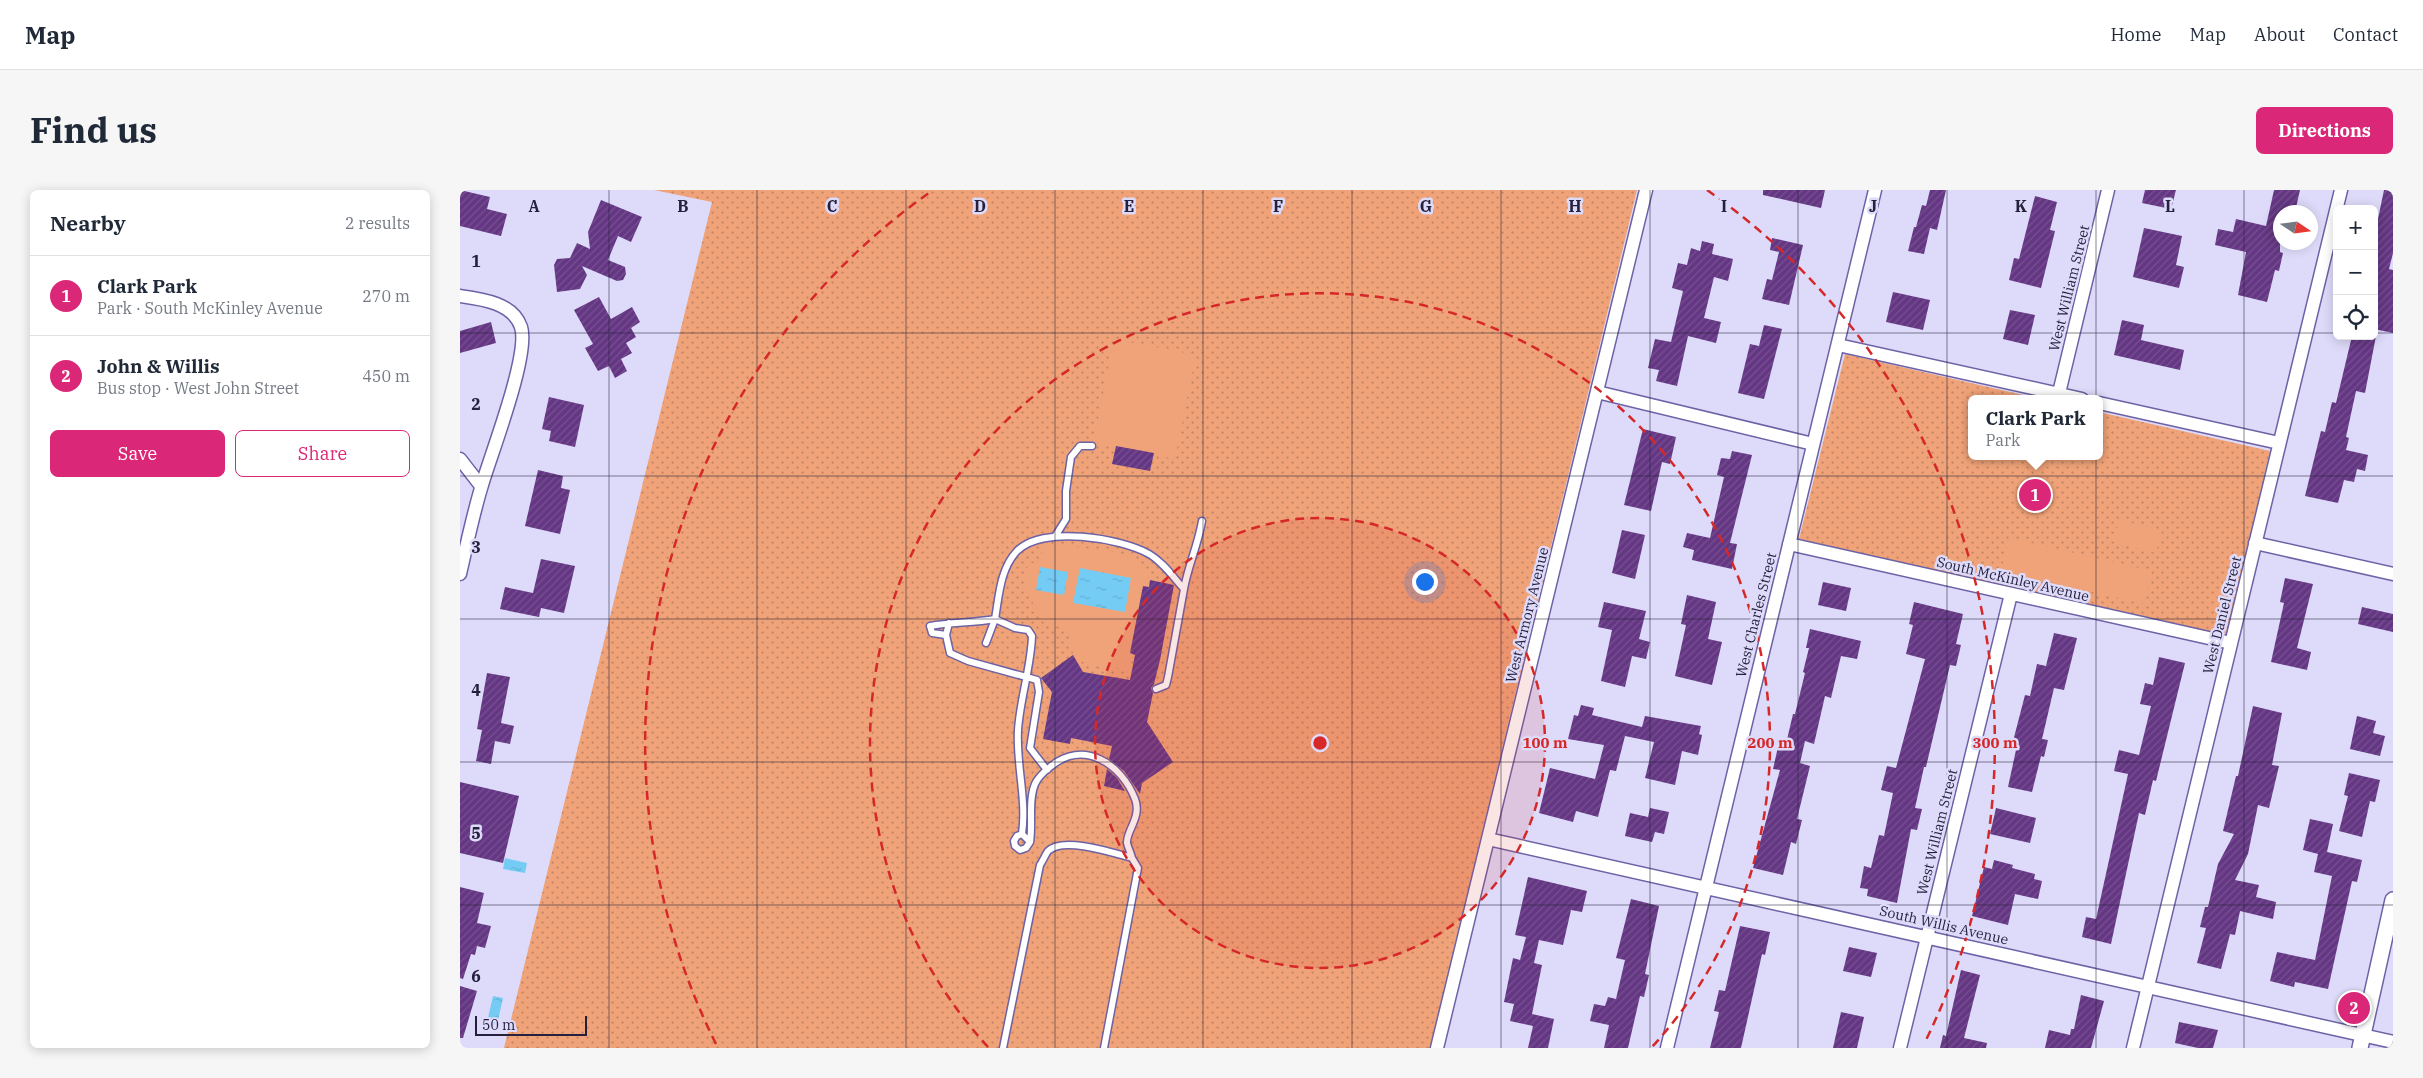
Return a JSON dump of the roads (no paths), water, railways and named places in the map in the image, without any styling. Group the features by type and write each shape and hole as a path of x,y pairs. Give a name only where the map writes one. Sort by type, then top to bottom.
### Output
{"street":[{"name":"West Armory Avenue","path":"1437,1048 1646,190"},
{"name":"West Charles Street","path":"1667,1048 1876,190"},
{"name":"West William Street","path":"2059,393 2108,190"},
{"name":"West Daniel Street","path":"2133,1048 2341,190"},
{"path":"460,296 497,304 509,310 517,318 523,340 506,408 481,486 460,574"},
{"path":"1838,344 2067,395"},
{"path":"1596,392 1813,444"},
{"path":"2103,403 2279,443"},
{"path":"460,459 481,486"},
{"path":"2255,543 2393,574"},
{"name":"South McKinley Avenue","path":"1789,544 2231,643"},
{"name":"West William Street","path":"1900,1048 2011,594"},
{"name":"South Willis Avenue","path":"1488,839 2148,987 2362,1041 2393,1042"},
{"path":"2362,1041 2393,900"}],"lane":[{"path":"1056,535 1066,519 1066,491 1071,457 1080,446 1092,446"},
{"path":"1156,689 1166,685 1187,571 1199,543 1202,521"},
{"path":"986,643 995,619 1005,570 1018,550 1035,540 1056,535 1073,535 1132,546 1160,562 1184,589"},
{"path":"946,635 932,633 930,626 949,623 975,623 995,619 1015,628 1028,630 1032,636 1018,730 1018,763 1024,819 1022,834"},
{"path":"949,623 946,635 950,653 968,661 1037,680 1039,692 1030,748 1047,770"},
{"path":"1022,834 1017,836 1014,841 1015,846 1020,850 1026,848 1030,842 1035,784 1047,770 1065,757 1076,755 1102,758 1113,767 1136,802 1133,827 1127,842 1132,858 1138,868 1104,1048"},
{"path":"1022,834 1030,842"},
{"path":"1003,1048 1040,865 1048,851 1061,844 1100,848 1132,858"}],"water":[{"path":"1040,567 1068,572 1064,595 1036,590"},
{"path":"1080,568 1131,578 1125,612 1073,603"},
{"path":"505,858 527,863 525,873 503,869"},
{"path":"493,996 503,998 497,1025 487,1022"}],"place":[{"name":"Clark Park","path":"2035,495"},
{"name":"John & Willis","path":"2354,1008"}]}
